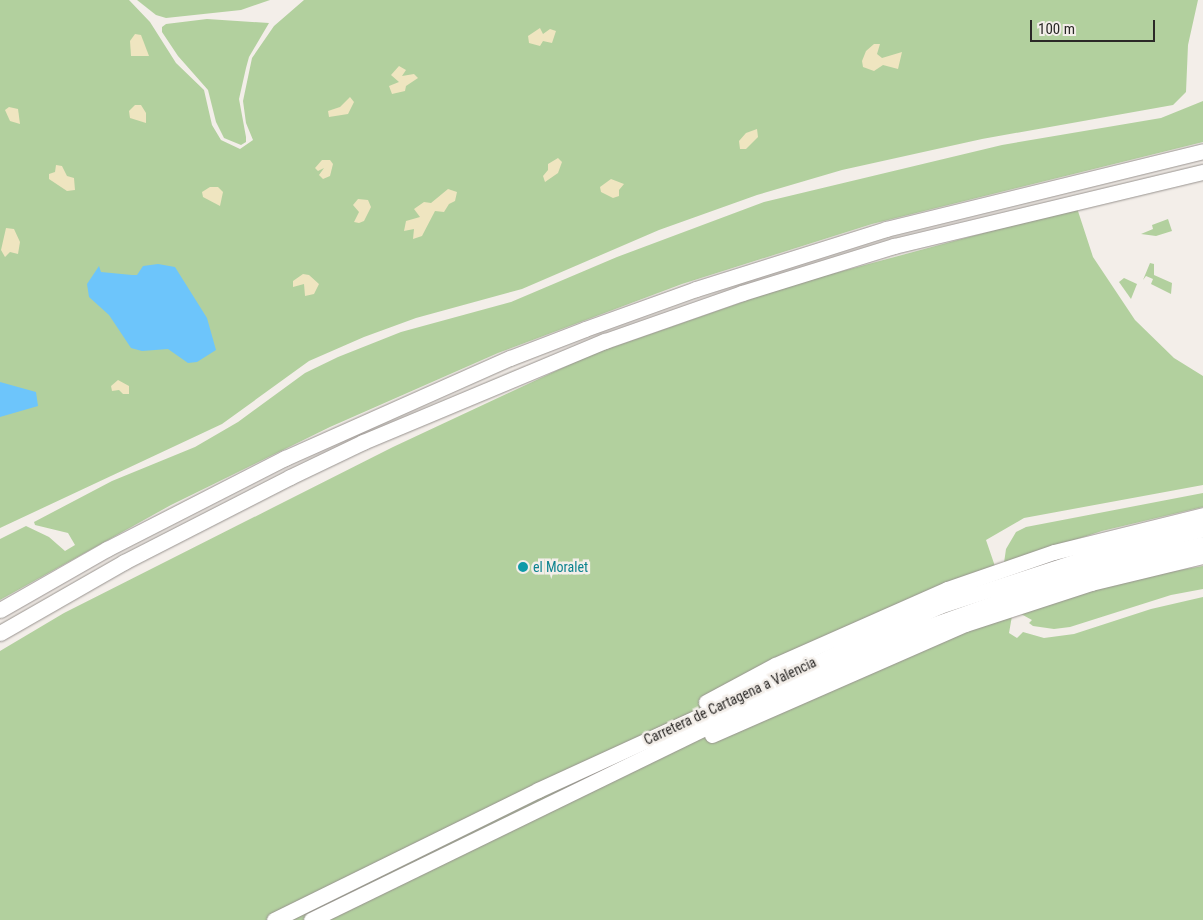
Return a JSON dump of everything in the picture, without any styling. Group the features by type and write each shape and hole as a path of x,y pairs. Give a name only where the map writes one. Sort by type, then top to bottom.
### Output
{"highway":[{"path":"0,610 107,548 285,458 510,358 585,329 705,286 886,229 1203,152"},
{"path":"0,633 124,562 290,477 445,407 605,342 742,293 894,246 1203,172"},
{"path":"590,767 775,665 947,589 1054,552 1203,515"},
{"name":"Carretera de Cartagena a Valencia","path":"311,920 356,898 408,864 590,767 939,606 1095,555 1203,529"},
{"name":"Carretera de Cartagena a Valencia","path":"274,920 349,884 408,864 558,799 827,670 948,618 1081,572 1203,544"},
{"path":"558,799 759,716 965,624 1031,600 1203,557"}],"green space":[{"path":"0,0 129,0 150,22 176,63 204,90 212,125 221,140 240,149 253,140 246,123 243,101 252,58 274,26 304,0 1198,0 1188,45 1186,92 1173,105 982,139 842,170 757,195 659,230 522,289 416,318 364,337 309,361 222,424 0,528"},
{"path":"137,0 270,0 241,10 166,18 156,15"},
{"path":"207,19 269,23 249,57 246,68 239,99 246,137 246,142 241,145 224,138 216,122 208,90 178,56 162,32 162,27 166,24"},
{"path":"1203,101 1203,142 872,224 682,284 498,353 330,427 171,505 0,600 0,539 26,526 49,537 65,551 75,545 68,533 35,525 34,522 112,481 195,447 238,422 305,373 338,357 401,332 511,302 617,257 764,202 1002,145 1161,118"},
{"path":"1077,208 1093,257 1135,320 1174,358 1203,376 1203,485 1024,518 986,540 1012,616 1009,633 1017,638 1023,632 1044,638 1074,634 1151,609 1203,597 1203,920 0,920 0,651 64,613 393,447 590,355 794,284"},
{"path":"1168,219 1172,231 1156,236 1141,234 1153,229 1152,225"},
{"path":"1150,263 1154,264 1154,275 1172,283 1171,294 1151,284 1153,279 1146,276 1143,280"},
{"path":"1124,278 1137,284 1131,299 1119,282"},
{"path":"1203,493 1203,507 1102,531 1004,563 1006,549 1016,532 1026,527"},
{"path":"1203,566 1203,589 1171,595 1070,627 1054,629 1033,626 1029,623 1032,620 1021,614 1022,608 1134,578"}],"sand":[{"path":"540,28 543,34 550,29 556,31 552,43 543,41 540,46 529,43 528,36"},
{"path":"135,34 141,35 149,56 131,56 130,41"},
{"path":"874,44 880,44 877,54 882,58 902,52 898,69 883,65 874,71 863,67 862,61 866,51"},
{"path":"399,66 406,70 402,76 414,74 418,78 406,86 405,91 392,94 389,86 399,82 391,75"},
{"path":"350,97 354,102 348,114 329,117 328,111 340,107"},
{"path":"135,105 141,105 146,113 146,123 130,118 129,111"},
{"path":"9,107 18,109 20,124 10,121 5,110"},
{"path":"757,129 758,137 746,149 740,149 739,141 746,133"},
{"path":"558,158 562,162 558,173 545,182 543,176 548,170 548,164"},
{"path":"322,160 330,160 333,164 330,176 323,179 319,175 324,168 318,171 315,168"},
{"path":"56,165 62,166 67,176 74,178 75,190 67,191 49,179 49,174 55,172"},
{"path":"611,179 624,184 619,190 619,196 613,198 601,192 600,187"},
{"path":"210,187 218,187 223,192 220,206 203,197 202,192"},
{"path":"448,189 457,192 455,201 449,204 444,212 435,211 422,236 413,239 414,229 404,231 406,221 420,217 414,209 424,202 431,203"},
{"path":"358,199 368,200 371,207 364,221 359,223 354,222 359,212 353,205"},
{"path":"6,228 14,229 20,242 18,254 10,252 5,257 1,250"},
{"path":"303,274 309,275 319,284 314,294 305,296 304,284 293,287 293,281"},
{"path":"118,380 129,386 129,394 123,394 119,390 112,391 111,386"}],"water":[{"path":"158,264 175,267 207,318 216,350 197,362 188,363 168,349 142,351 131,348 109,315 89,297 87,284 99,266 101,272 137,275 143,266"},
{"path":"0,382 36,392 38,406 0,417"}],"place":[{"name":"el Moralet","path":"523,567"}]}
